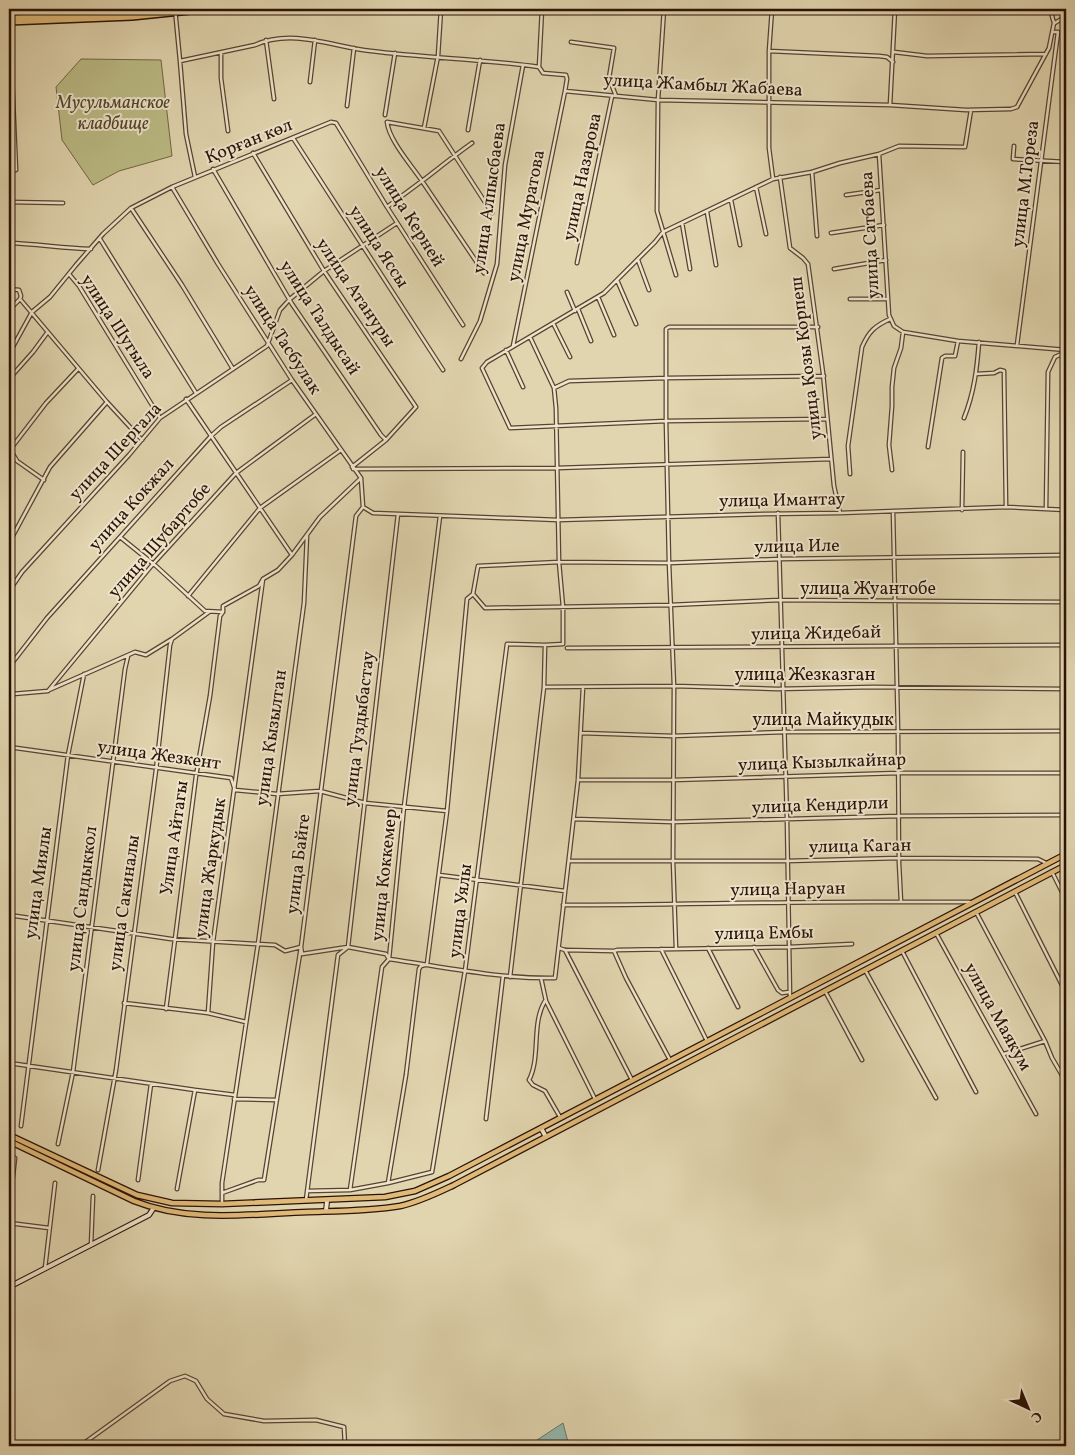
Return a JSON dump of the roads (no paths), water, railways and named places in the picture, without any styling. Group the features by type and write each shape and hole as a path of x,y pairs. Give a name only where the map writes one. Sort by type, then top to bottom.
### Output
{"highway":[{"path":"9,18 89,16 210,9"},
{"path":"9,22 104,19 179,10"}],"main road":[{"path":"9,1135 137,1196 157,1201 222,1204 306,1202 385,1197 415,1191 449,1176 1066,854"},
{"path":"9,1141 153,1209 172,1212 217,1216 326,1211 386,1208 418,1200 454,1185 1066,865"},
{"path":"846,969 850,978"}],"street":[{"path":"46,9 46,17"},
{"path":"88,9 89,16"},
{"path":"424,129 438,56 441,9"},
{"path":"542,9 539,67 543,73 566,75 565,91"},
{"path":"664,9 658,100 657,211 676,274"},
{"path":"772,9 769,51 769,148 773,179"},
{"path":"890,105 895,9"},
{"path":"971,110 1011,109 1017,107 1046,54 1054,23 1050,9"},
{"path":"179,10 180,61 186,134 195,177"},
{"path":"1054,23 1066,16"},
{"name":"улица М.Тореза","path":"1017,345 1058,32 1053,32"},
{"path":"180,61 221,53 266,40 287,38 315,40 354,48 395,53 539,67"},
{"path":"266,40 274,99"},
{"path":"310,82 315,40"},
{"path":"571,42 614,48 609,78 614,96"},
{"path":"9,43 16,170 9,171"},
{"path":"347,106 354,48"},
{"path":"769,51 880,56 887,57 893,62"},
{"path":"894,52 927,56 1046,54"},
{"path":"221,53 221,78 228,131"},
{"path":"385,115 395,53"},
{"path":"468,130 480,60"},
{"name":"улица Алпысбаева","path":"461,359 480,321 497,264 505,166 523,64"},
{"name":"улица Жамбыл Жабаева","path":"565,91 658,100 890,105 971,110"},
{"name":"улица Муратова","path":"513,346 565,91"},
{"name":"улица Назарова","path":"577,263 614,96"},
{"name":"улица Сатбаева","path":"903,332 894,326 890,319 879,154 899,146 965,147 971,110"},
{"name":"Қорған көл","path":"32,312 50,297 100,239 131,208 213,169 336,122"},
{"name":"улица Керней","path":"336,122 397,223 463,325"},
{"path":"484,273 399,148 388,128 387,122 439,130 492,213"},
{"name":"улица Яссы","path":"292,138 443,370"},
{"path":"387,207 472,143"},
{"path":"1014,146 1013,159 1066,162"},
{"name":"улица Атануры","path":"253,154 324,271 416,407 386,440"},
{"path":"827,419 666,421 510,428 482,368 487,362 506,350 598,297 638,260 663,232 773,179 812,172 879,154"},
{"name":"улица Талдысай","path":"213,169 290,299 386,440"},
{"path":"812,172 817,236"},
{"name":"улица Козы Корпеш","path":"780,177 790,248 808,264 824,376 834,486 840,513"},
{"name":"улица Тасбулак","path":"172,187 191,221 292,380 361,478"},
{"path":"756,188 766,234"},
{"path":"846,196 881,190"},
{"path":"731,200 740,245"},
{"path":"9,202 62,203"},
{"path":"131,208 182,285 233,369"},
{"path":"707,212 716,265"},
{"path":"268,342 280,310 290,299 324,271 397,223"},
{"path":"682,223 690,269"},
{"path":"831,233 884,226"},
{"path":"100,239 196,393"},
{"path":"9,243 91,249"},
{"path":"638,260 649,290"},
{"path":"834,269 886,260"},
{"name":"улица Шугыла","path":"69,274 160,418"},
{"path":"618,280 636,324"},
{"path":"9,289 19,290 22,296 9,310"},
{"path":"567,292 592,341"},
{"path":"598,297 614,336"},
{"path":"20,299 106,402 142,440"},
{"path":"850,300 888,299"},
{"path":"9,354 32,312"},
{"path":"850,474 848,446 862,347 868,333 890,319"},
{"path":"553,324 570,357"},
{"path":"676,949 673,862 674,686 669,563 666,331 668,327 818,327"},
{"path":"892,470 889,445 892,387 894,368 901,348 903,332 958,341 1066,351"},
{"path":"9,379 47,333"},
{"path":"510,977 544,686 545,644 563,644 554,388 530,337"},
{"path":"928,447 942,358 944,356 955,356 958,341"},
{"name":"улица Шергала","path":"9,591 22,572 160,418 260,351 267,346 268,342"},
{"path":"964,418 972,398 979,342"},
{"path":"506,350 523,387"},
{"path":"1046,508 1048,372 1055,357 1066,351"},
{"path":"44,480 26,469 9,450 46,404 78,369"},
{"path":"976,374 1004,371 1006,507"},
{"path":"554,388 569,382 667,378 824,376"},
{"name":"улица Кокжал","path":"9,667 47,618 211,436 221,427 292,380"},
{"path":"186,399 292,555"},
{"path":"9,543 50,466 106,402"},
{"name":"улица Шубартобе","path":"48,691 153,564 236,473 316,414"},
{"path":"353,468 386,440"},
{"path":"188,596 260,508 341,450"},
{"path":"962,510 963,452"},
{"path":"353,468 557,468 831,459"},
{"path":"120,537 205,610 223,612 223,606 259,586 263,579 278,570 292,555 320,517 361,478"},
{"path":"361,478 363,508"},
{"name":"улица Имантау","path":"363,508 373,513 558,520 778,513 962,510 1006,507 1066,510"},
{"name":"улица Байге","path":"222,1193 258,1180 264,1180 301,947 356,516 363,508"},
{"name":"улица Кендирли","path":"892,511 898,732 898,858 901,902"},
{"path":"778,513 790,999"},
{"name":"улица Туздыбастау","path":"306,1202 338,956 348,947 398,514"},
{"name":"улица Коккемер","path":"350,1190 382,967 389,959 404,807 440,516"},
{"name":"улица Кызылтан","path":"222,1204 222,1183 258,944 304,603 307,535"},
{"name":"улица Иле","path":"559,562 669,563 780,559 1066,555"},
{"path":"427,964 447,811 467,599 473,594 478,566 559,562"},
{"name":"улица Жаркудык","path":"208,1013 213,942 263,579"},
{"path":"473,594 485,608 670,605"},
{"name":"улица Жуантобе","path":"670,605 780,600 1066,602"},
{"path":"9,691 13,694 48,691 135,652 146,655 210,612"},
{"name":"Улица Айтагы","path":"166,1010 197,773 210,696 220,616 223,612"},
{"name":"улица Сакиналы","path":"98,1170 114,1078 172,639"},
{"name":"улица Уялы","path":"388,1183 432,1172 465,971 508,644 545,644"},
{"name":"улица Жидебай","path":"567,648 1066,645"},
{"name":"улица Сандыккол","path":"58,1144 73,1072 114,762 124,668 128,656"},
{"name":"улица Миялы","path":"21,1126 68,755 84,674"},
{"name":"улица Жезказган","path":"544,686 674,686 783,689 1066,689"},
{"path":"9,915 174,939 275,945 285,951 301,947 302,954 348,947 386,954 389,959 465,971 510,977 555,978 578,780 583,687"},
{"name":"улица Майкудык","path":"581,733 673,736 784,732 1066,731"},
{"name":"улица Жезкент","path":"9,747 231,778 235,790 277,794 320,791 365,803 447,811"},
{"name":"улица Кызылкайнар","path":"578,780 673,780 898,773 1066,773"},
{"name":"улица Кендирли","path":"574,819 673,822 898,816 1066,816"},
{"name":"улица Каган","path":"569,861 787,861 898,858 1038,859 1048,863"},
{"path":"1052,872 1066,900"},
{"path":"439,875 565,891"},
{"path":"1014,892 1066,993"},
{"name":"улица Наруан","path":"563,905 675,905 788,901 901,902"},
{"path":"901,902 973,902"},
{"path":"976,912 1066,1082"},
{"name":"улица Маякум","path":"936,933 1036,1114"},
{"name":"улица Ембы","path":"559,948 565,950 614,951 852,944"},
{"path":"754,947 778,990 782,993 789,992"},
{"path":"708,948 738,1007"},
{"path":"661,949 707,1041"},
{"path":"565,950 632,1080"},
{"path":"614,951 626,978 670,1060"},
{"path":"902,951 976,1092"},
{"path":"307,1191 350,1190 388,1183 406,1075 418,969 427,964"},
{"path":"865,970 936,1098"},
{"path":"486,1119 503,976"},
{"path":"541,978 546,1001 595,1099"},
{"path":"825,991 862,1060"},
{"path":"546,1001 540,1012 533,1070 529,1080 533,1085 545,1091 560,1117"},
{"path":"124,1003 166,1010 208,1013 246,1022"},
{"path":"1003,1054 1045,1041"},
{"path":"9,1063 235,1097 277,1100"},
{"path":"138,1180 152,1084"},
{"path":"177,1190 195,1090"},
{"path":"541,1128 546,1137"},
{"path":"9,1211 15,1158"},
{"path":"84,1178 86,1172"},
{"path":"45,1268 54,1183"},
{"path":"91,1245 93,1196"},
{"path":"326,1201 326,1211"},
{"path":"9,1287 149,1215 153,1209"},
{"path":"9,1223 49,1228"},
{"path":"80,1446 170,1381 185,1376 196,1381 207,1399 224,1414 264,1421 316,1420 344,1427 345,1446"}],"water":[{"path":"563,1423 569,1446 528,1446"}],"park label":[{"name":"Мусульманское кладбище","path":"113,113"}]}
